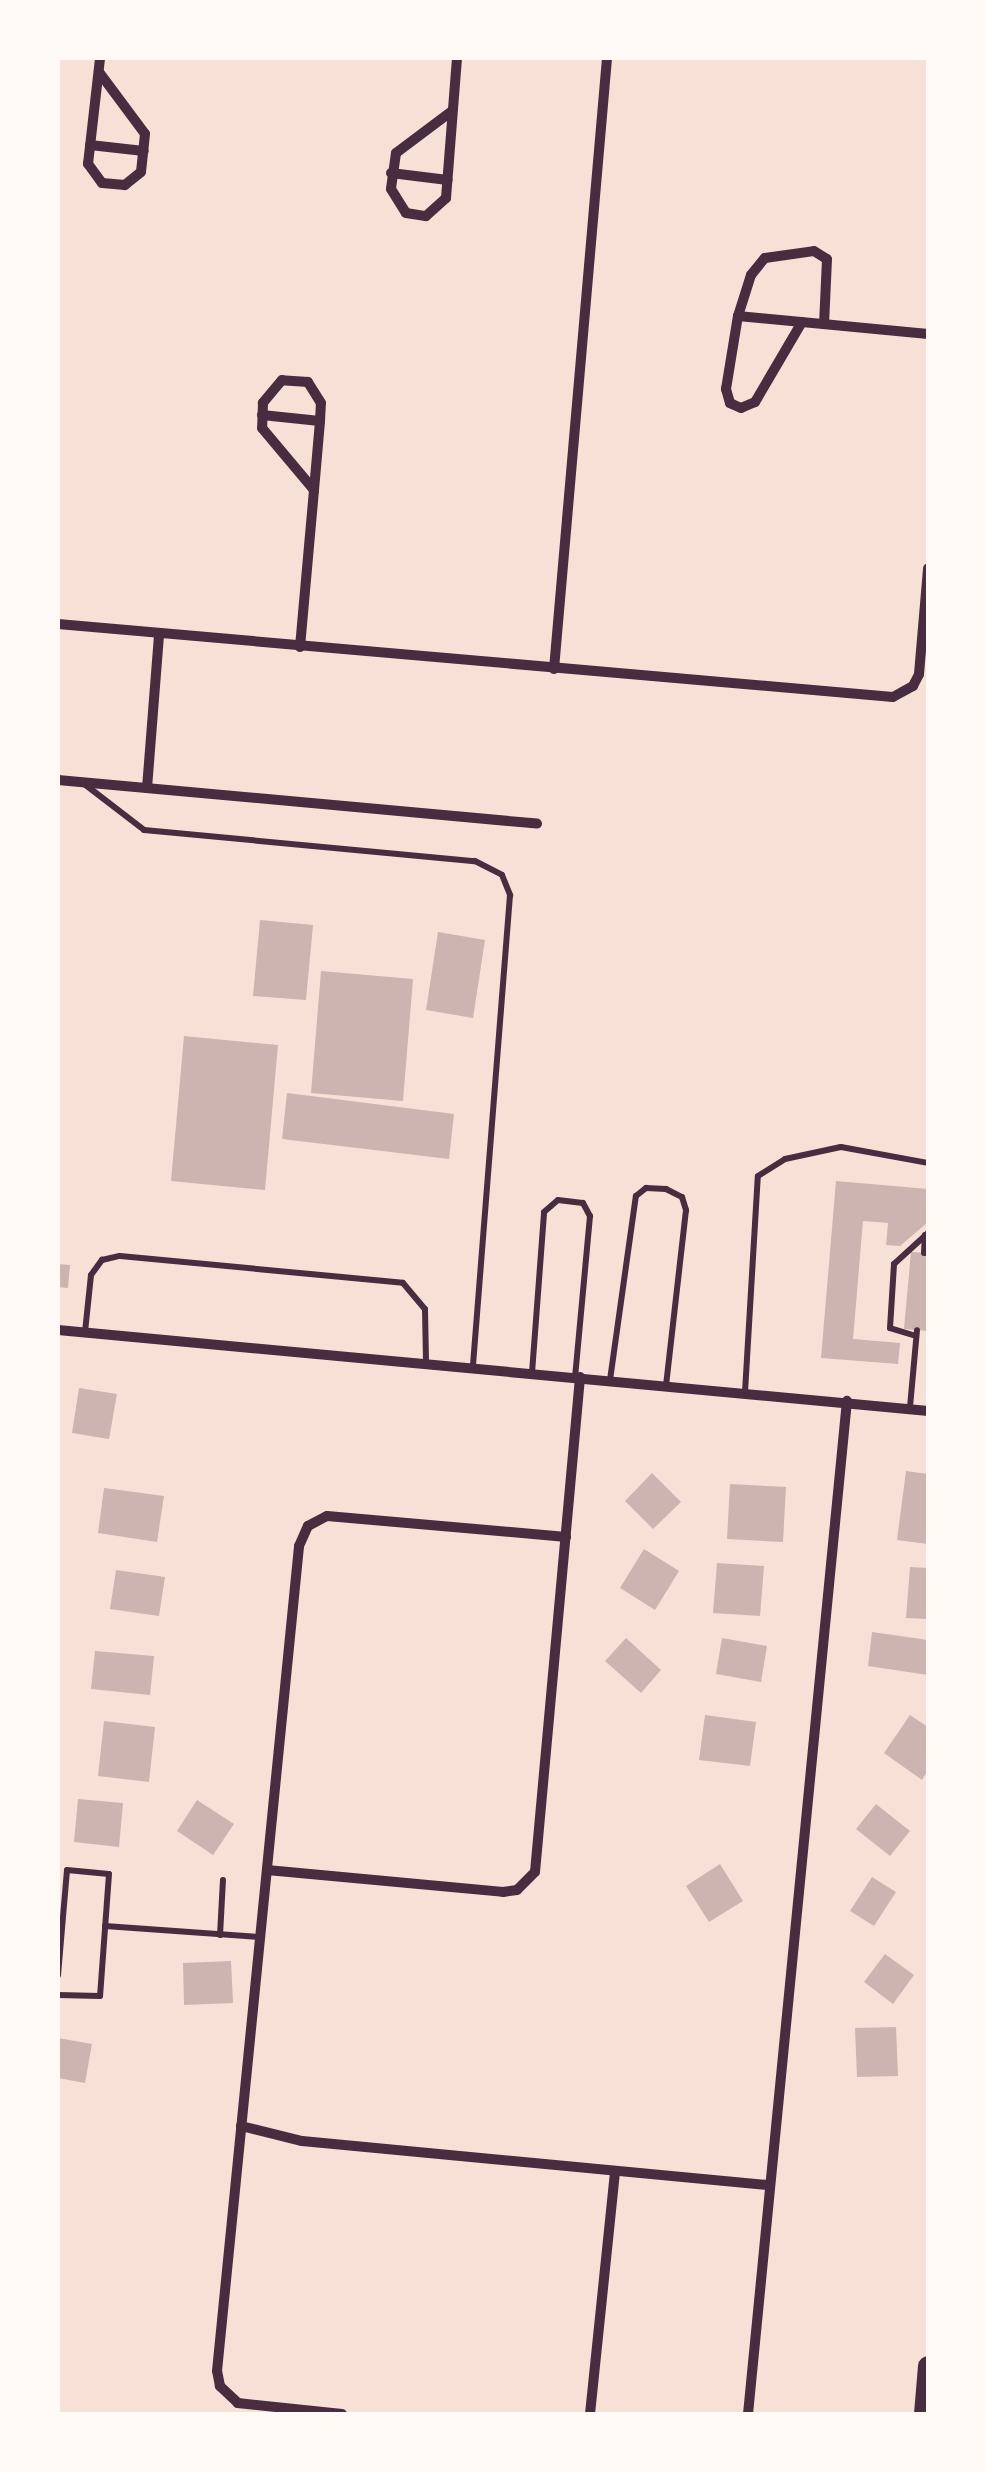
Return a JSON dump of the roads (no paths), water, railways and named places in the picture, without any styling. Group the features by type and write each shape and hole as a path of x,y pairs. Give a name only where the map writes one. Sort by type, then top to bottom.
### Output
{"main road":[{"path":"924,2414 928,2366"}],"street":[{"path":"99,72 143,127 144,151 138,177 114,186 93,176 90,145 100,58"},
{"path":"452,111 407,141 391,173 399,209 426,216 442,206 448,180 457,58"},
{"path":"554,669 608,58"},
{"path":"90,145 144,151"},
{"path":"391,173 448,180"},
{"path":"802,322 755,402 742,408 730,403 726,389 738,316 751,275 766,258 814,251 827,259 824,324"},
{"path":"738,316 928,334"},
{"path":"300,646 314,490 320,421 319,394 296,380 276,385 262,414 265,438 314,490"},
{"path":"262,414 320,421"},
{"path":"58,624 893,697 913,686 918,674 928,568"},
{"path":"147,788 159,634"},
{"path":"58,780 537,824"},
{"path":"58,1330 921,1408"},
{"path":"267,1870 503,1892 527,1883 538,1859 577,1377"},
{"path":"748,2414 846,1401"},
{"path":"342,2414 238,2403 220,2386 299,1546 308,1526 340,1516 566,1537"},
{"path":"242,2126 302,2141 768,2185"},
{"path":"590,2414 615,2170"}],"lane":[{"path":"82,782 144,830 475,861 502,875 510,895 473,1368"},
{"path":"745,1392 758,1176 785,1159 841,1147 928,1163"},
{"path":"610,1380 636,1196 646,1188 682,1196 686,1210 666,1385"},
{"path":"532,1372 544,1212 558,1200 583,1204 590,1216 577,1377"},
{"path":"924,1253 927,1234"},
{"path":"921,1408 916,1333 890,1328 894,1264 927,1234"},
{"path":"85,1332 91,1274 102,1260 179,1262 402,1284 425,1308 426,1363"},
{"path":"58,1975 59,1928 69,1870 109,1874 98,1999 58,1995"},
{"path":"220,1935 223,1880"},
{"path":"105,1926 260,1938"}]}
